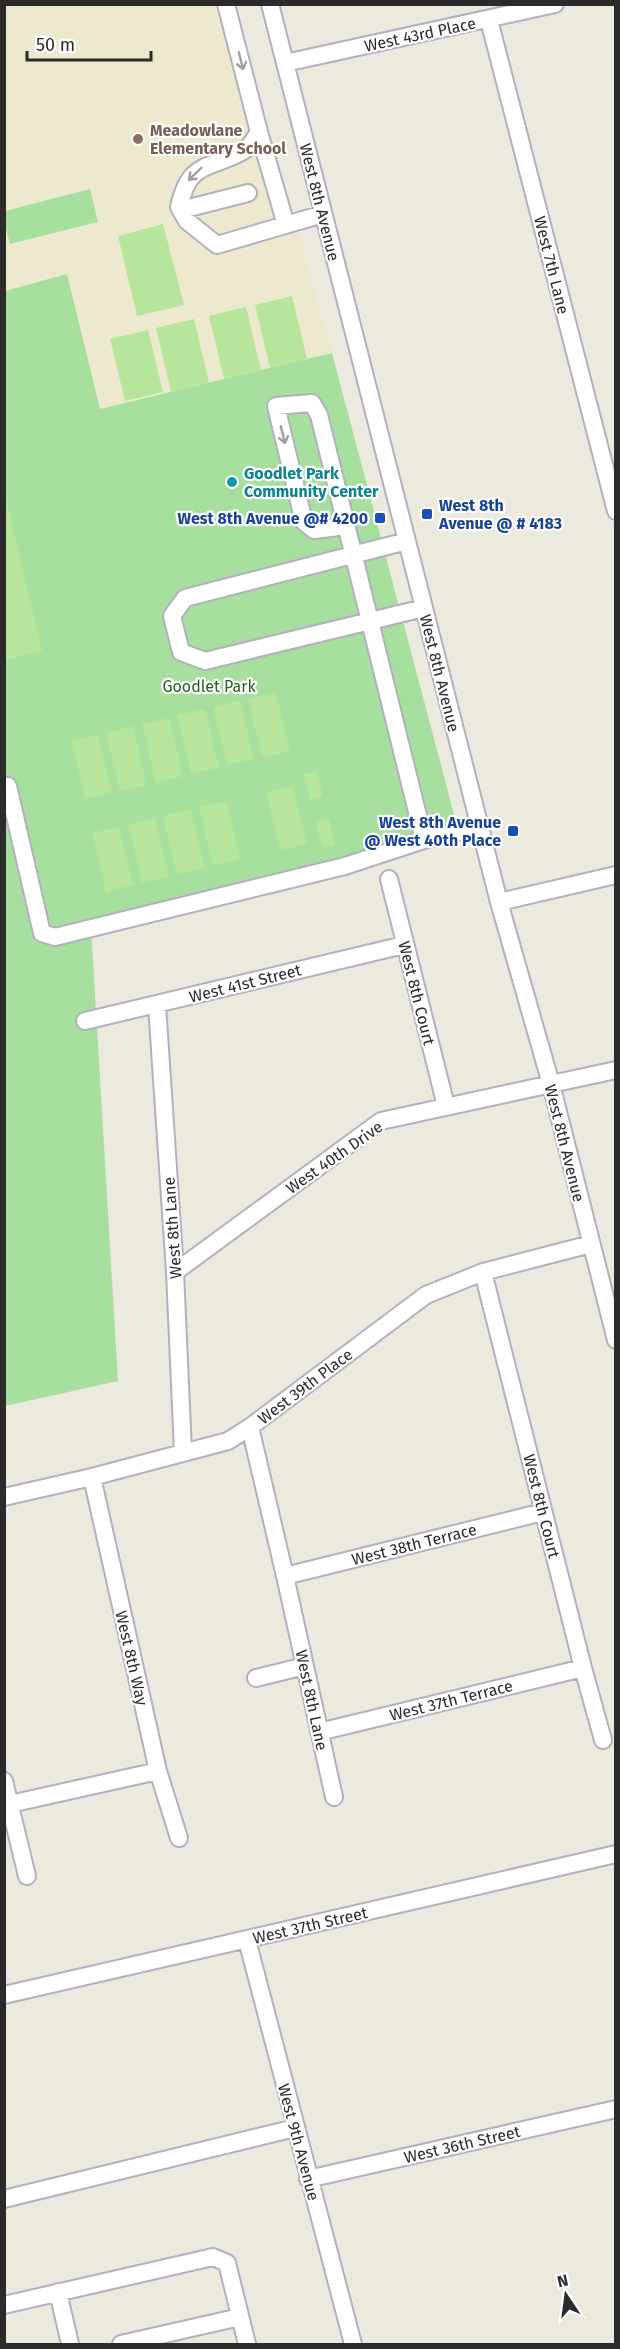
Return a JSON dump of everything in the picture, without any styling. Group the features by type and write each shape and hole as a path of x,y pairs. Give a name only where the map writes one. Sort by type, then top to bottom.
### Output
{"street":[{"path":"226,4 286,225"},
{"name":"West 8th Avenue","path":"270,4 499,902 551,1084 615,1336"},
{"name":"West 43rd Place","path":"285,63 555,4"},
{"name":"West 7th Lane","path":"489,20 615,511"},
{"path":"259,132 246,149 197,170 183,187 179,207 187,221 217,245 323,214"},
{"path":"181,210 248,193"},
{"path":"346,526 314,530 304,522 276,406 312,403 319,416 424,840"},
{"path":"407,542 184,598 172,616 181,652 205,661 424,608"},
{"path":"8,786 42,933 55,937 345,866 424,840 480,827"},
{"path":"499,902 615,875"},
{"name":"West 8th Court","path":"389,879 446,1106"},
{"name":"West 41st Street","path":"85,1021 404,945"},
{"name":"West 8th Lane","path":"157,1005 175,1272 183,1452"},
{"path":"551,1084 615,1070"},
{"name":"West 40th Drive","path":"175,1272 381,1121 551,1084"},
{"name":"West 39th Place","path":"4,1497 92,1477 228,1441 426,1295 483,1272 591,1244"},
{"name":"West 8th Court","path":"483,1272 603,1740"},
{"name":"West 8th Lane","path":"250,1427 334,1797"},
{"name":"West 8th Way","path":"92,1477 158,1771 179,1838"},
{"name":"West 38th Terrace","path":"285,1576 543,1512"},
{"path":"256,1678 305,1666"},
{"name":"West 37th Terrace","path":"319,1732 583,1668"},
{"path":"10,1804 158,1771"},
{"path":"4,1781 27,1876"},
{"name":"West 37th Street","path":"4,1995 615,1854"},
{"name":"West 9th Avenue","path":"247,1940 353,2344"},
{"name":"West 36th Street","path":"308,2179 615,2109"},
{"path":"4,2199 295,2128"},
{"path":"4,2304 213,2257 227,2263 247,2344"},
{"path":"58,2292 70,2344"},
{"path":"121,2344 240,2317"}],"shaded area":[{"name":"Meadowlane Elementary School","path":"5,5 234,5 332,353 100,409 67,275 5,291"}],"green space":[{"path":"90,189 98,222 10,244 5,225 5,211"},
{"path":"163,224 184,305 137,316 118,236"},
{"name":"Goodlet Park","path":"67,274 100,409 332,353 460,837 91,927 118,1381 5,1406 5,291"},
{"path":"292,296 307,359 270,368 255,305"},
{"path":"246,307 261,370 224,379 209,316"},
{"path":"194,319 209,383 171,392 156,328"},
{"path":"148,330 163,392 125,401 110,339"},
{"path":"4,489 42,651 5,660 4,660"},
{"path":"276,692 290,751 262,758 248,699"},
{"path":"240,700 254,759 227,765 213,707"},
{"path":"205,709 219,768 191,774 177,715"},
{"path":"169,718 183,776 156,783 142,724"},
{"path":"133,726 147,785 120,791 106,733"},
{"path":"98,734 112,793 85,799 71,741"},
{"path":"317,771 323,797 310,800 304,774"},
{"path":"293,786 307,844 280,851 266,792"},
{"path":"226,801 240,859 213,866 199,807"},
{"path":"191,809 205,868 177,875 163,816"},
{"path":"155,818 169,877 142,883 128,825"},
{"path":"329,818 335,844 322,848 316,822"},
{"path":"119,827 133,885 106,892 92,833"}],"place":[{"name":"Meadowlane Elementary School","path":"138,139"},
{"name":"Goodlet Park Community Center","path":"232,482"},
{"name":"West 8th Avenue @ # 4183","path":"427,514"},
{"name":"West 8th Avenue @# 4200","path":"380,518"},
{"name":"West 8th Avenue @ West 40th Place","path":"513,831"}]}
